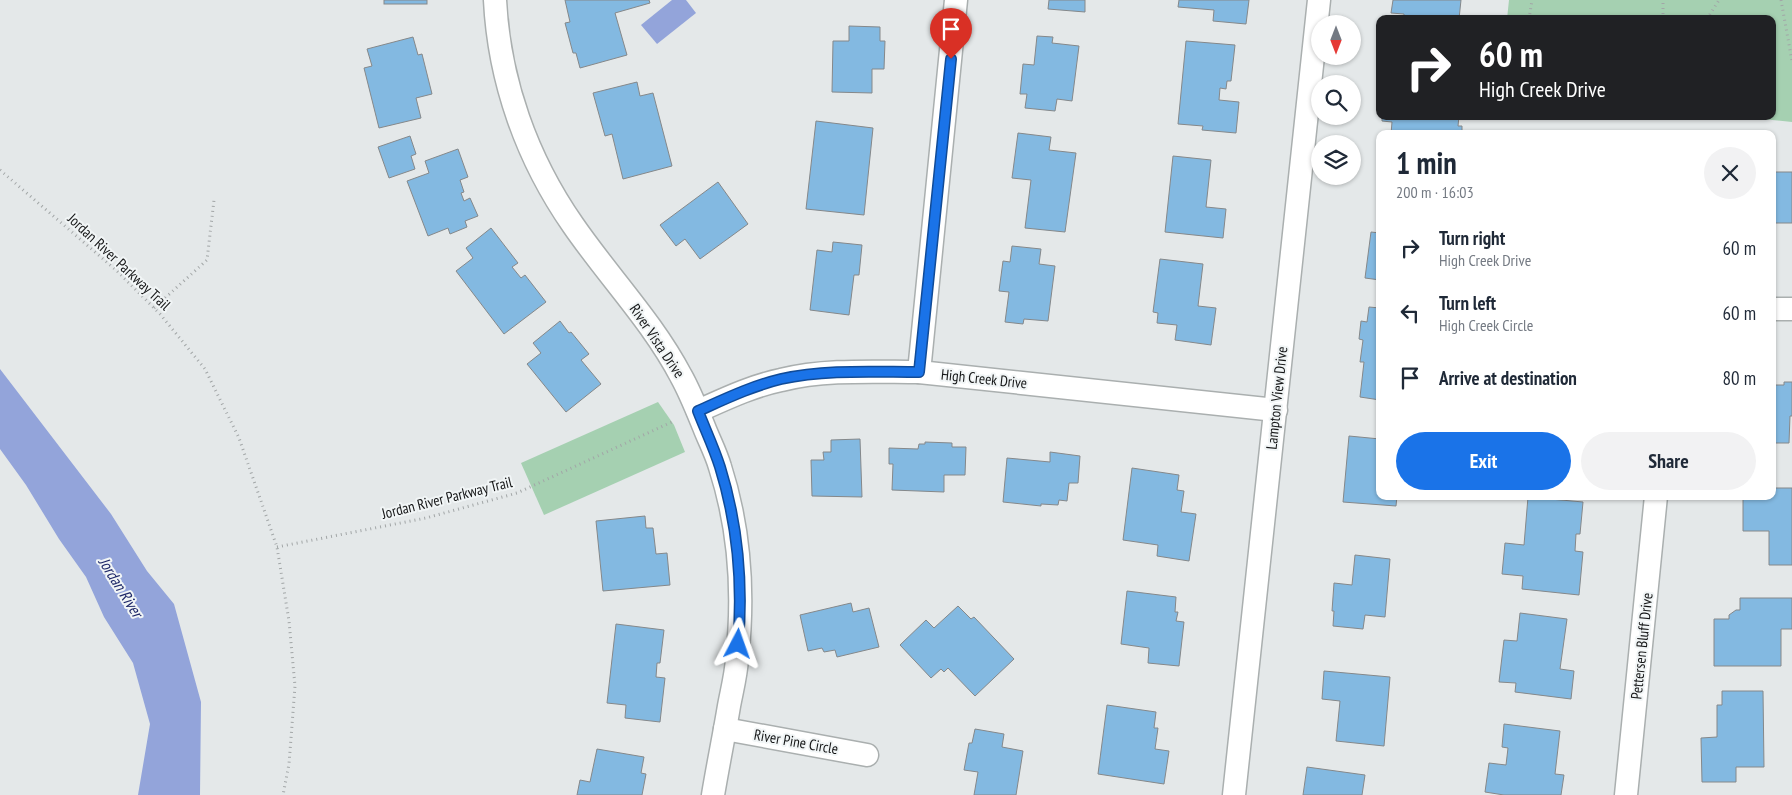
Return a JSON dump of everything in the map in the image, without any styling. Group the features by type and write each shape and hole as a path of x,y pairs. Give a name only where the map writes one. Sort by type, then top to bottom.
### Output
{"street":[{"name":"River Vista Drive","path":"495,0 500,48 507,80 527,141 540,170 574,226 662,344 682,376 720,465 728,497 739,562 741,595 737,661 713,795"},
{"path":"919,372 956,0"},
{"name":"Lampton View Drive","path":"1234,795 1319,0"},
{"path":"1776,309 1792,309"},
{"name":"High Creek Drive","path":"698,411 740,393 781,380 826,372 919,372 1276,410"},
{"name":"Pettersen Bluff Drive","path":"1626,795 1656,500"},
{"name":"River Pine Circle","path":"725,729 867,754"}],"path":[{"path":"1530,15 1532,0"},
{"path":"1663,15 1664,0"},
{"path":"1710,15 1719,0"},
{"path":"1781,0 1792,61"},
{"name":"Jordan River Parkway Trail","path":"0,170 117,271 154,308 205,369 239,438 277,547 289,621 295,686 289,764 283,795"},
{"path":"154,308 207,260 214,200"},
{"name":"Jordan River Parkway Trail","path":"277,547 426,518 517,493 698,411"}],"green space":[{"path":"1509,0 1792,0 1792,122 1772,120 1776,120 1776,15 1507,15"},
{"path":"658,402 674,425 685,452 544,515 521,463"}],"water":[{"path":"672,0 686,0 696,13 657,44 641,25"},
{"name":"Jordan River","path":"0,369 111,514 147,571 174,604 201,702 200,795 138,795 150,724 133,663 104,617 86,577 59,539 26,485 0,449"}],"building":[{"path":"384,0 427,0 427,4 384,4"},
{"path":"565,0 649,0 650,3 615,13 627,55 580,68 576,53 573,53 565,23 570,22"},
{"path":"1049,0 1085,0 1085,12 1048,9"},
{"path":"1179,0 1249,0 1246,24 1213,21 1214,10 1178,7"},
{"path":"1393,0 1461,0 1459,15 1404,15 1391,13"},
{"path":"849,26 880,27 880,41 885,41 884,69 872,69 872,93 832,92 833,41 849,41"},
{"path":"1037,36 1053,37 1052,43 1079,46 1072,101 1057,99 1055,111 1025,108 1027,94 1020,94 1023,64 1034,65"},
{"path":"413,37 418,55 422,54 432,94 416,98 421,118 379,128 364,68 372,66 367,49"},
{"path":"1186,41 1235,45 1231,81 1227,81 1226,89 1220,88 1219,100 1239,102 1236,133 1202,130 1203,126 1178,124"},
{"path":"637,82 640,96 653,93 672,166 623,179 612,134 605,136 593,93"},
{"path":"1459,120 1458,126 1462,126 1462,130 1391,130 1392,122 1382,121"},
{"path":"816,121 873,128 864,215 806,209"},
{"path":"1018,133 1051,137 1049,150 1076,153 1065,232 1025,228 1031,180 1012,178"},
{"path":"410,136 416,154 411,156 415,169 389,178 378,147"},
{"path":"458,149 468,177 460,180 464,192 461,193 464,201 470,198 478,216 465,221 467,227 450,234 448,228 428,236 407,181 429,173 425,161"},
{"path":"1173,156 1211,160 1206,207 1226,209 1223,238 1165,232"},
{"path":"1776,172 1792,172 1792,223 1776,223"},
{"path":"718,182 748,224 700,259 685,239 676,246 660,225"},
{"path":"491,228 518,263 512,267 521,278 525,275 546,302 504,334 456,271 473,258 466,248"},
{"path":"1371,232 1376,233 1376,279 1365,278"},
{"path":"833,242 862,245 859,275 854,275 849,315 810,310 817,250 832,252"},
{"path":"1012,246 1041,249 1039,264 1055,266 1048,321 1024,319 1023,324 1005,322 1009,292 999,291 1003,261 1010,262"},
{"path":"1160,259 1203,264 1198,306 1216,308 1211,345 1175,340 1177,325 1157,323 1158,313 1153,312"},
{"path":"1369,307 1376,308 1376,399 1360,397 1364,362 1360,362 1363,340 1359,339 1361,321 1367,322"},
{"path":"560,321 589,354 581,360 601,384 566,412 527,364 541,353 533,343"},
{"path":"1784,382 1792,382 1792,416 1790,416 1789,443 1776,443 1776,385 1784,385"},
{"path":"1349,436 1376,439 1376,500 1397,500 1396,506 1343,502"},
{"path":"860,439 862,497 812,496 811,460 824,460 823,452 831,452 831,440"},
{"path":"925,442 952,443 952,447 966,447 965,475 944,475 944,492 892,490 893,464 889,464 889,448 918,449 919,444 925,444"},
{"path":"1050,452 1080,456 1078,483 1069,483 1067,501 1059,500 1058,505 1041,504 1041,506 1003,502 1007,458 1050,462"},
{"path":"1132,468 1179,475 1177,490 1184,491 1181,512 1196,514 1189,561 1157,556 1158,545 1123,540"},
{"path":"1776,488 1792,488 1792,565 1769,565 1769,531 1743,531 1743,500 1776,500"},
{"path":"1528,500 1583,502 1580,534 1576,534 1575,551 1583,552 1579,595 1522,589 1523,576 1502,574 1505,543 1524,545"},
{"path":"645,516 646,528 653,528 656,554 667,553 670,585 603,591 596,521"},
{"path":"1355,555 1390,559 1385,617 1365,615 1363,629 1333,626 1334,583 1352,585"},
{"path":"1127,591 1176,597 1175,612 1178,612 1176,621 1184,622 1179,666 1148,663 1149,648 1121,644"},
{"path":"1740,598 1792,598 1792,629 1781,629 1781,666 1714,666 1714,619 1729,619 1729,615 1736,610 1740,610"},
{"path":"851,603 853,612 869,608 879,647 837,657 835,650 824,652 822,648 808,651 800,615"},
{"path":"958,606 971,619 974,617 1014,659 975,696 948,668 944,672 941,669 931,678 900,645 926,620 934,628"},
{"path":"1520,613 1567,619 1560,669 1574,671 1571,699 1515,692 1516,683 1499,682 1504,640 1517,641"},
{"path":"616,624 664,630 660,663 657,663 656,677 665,678 660,722 625,718 626,705 607,703"},
{"path":"1324,671 1390,677 1384,746 1336,741 1340,701 1322,699"},
{"path":"1722,691 1763,691 1764,767 1736,767 1736,782 1702,782 1701,738 1717,737 1717,705 1722,705"},
{"path":"1107,705 1156,712 1154,728 1158,728 1155,749 1169,751 1164,784 1098,774"},
{"path":"1504,724 1560,731 1555,774 1564,775 1561,795 1504,795 1485,792 1489,763 1506,765 1508,748 1502,747"},
{"path":"975,729 1004,734 1002,747 1023,751 1016,795 974,795 978,772 964,770 969,743 972,743"},
{"path":"597,749 644,757 641,773 646,774 642,795 577,795 580,780 590,782"},
{"path":"1307,767 1365,775 1362,795 1303,795"}],"route":[{"path":"738,644 741,595 735,529 720,465 698,411 740,393 781,380 826,372 919,372 951,59"}]}
